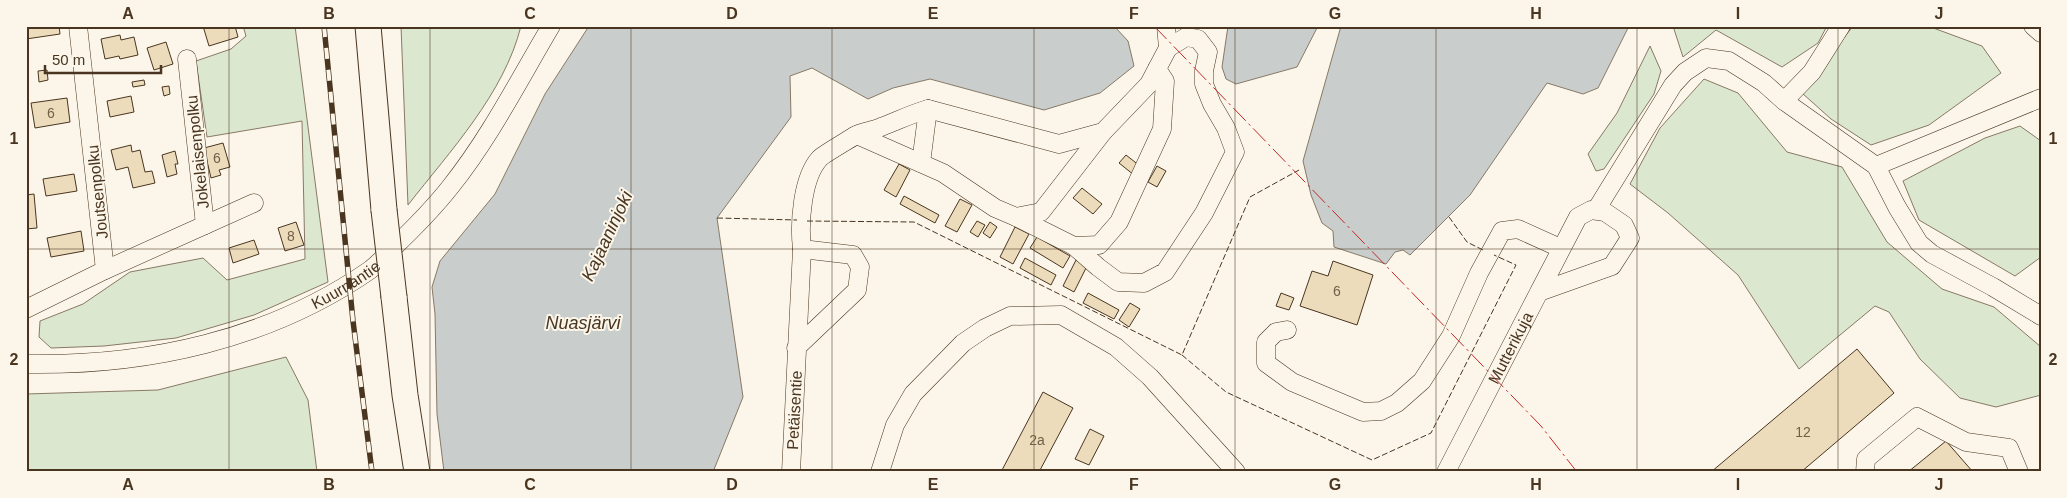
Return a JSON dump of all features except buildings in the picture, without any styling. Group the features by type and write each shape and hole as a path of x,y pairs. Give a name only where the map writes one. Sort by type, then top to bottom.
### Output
{"highway":[{"path":"368,26 384,210 405,395 417,472"}],"street":[{"name":"Joutsenpolku","path":"78,26 105,270"},
{"name":"Kuurnantie","path":"26,364 132,359 228,339 280,320 329,295 371,269 420,222 452,186 481,145 551,26"},
{"path":"1166,26 1168,48"},
{"path":"1784,101 1812,72 1841,26"},
{"path":"2033,26 2041,33"},
{"path":"857,135 943,173 996,208 1074,246 1118,282 1144,282 1166,272 1204,213 1235,152 1226,128 1212,104 1204,84 1204,71 1208,52 1198,39 1186,37 1168,48 1149,84 1102,132 1041,212 1016,217"},
{"path":"1539,292 1560,248 1578,217 1591,210 1596,210 1673,85 1685,72 1706,58 1729,61 1764,83 1784,101 1876,166 1897,207 1919,243 1947,264 1993,286 2041,316"},
{"name":"Jokelaisenpolku","path":"105,270 205,225 187,59"},
{"path":"1074,246 1099,245 1119,222 1140,178 1162,129 1165,81 1157,69"},
{"path":"1876,166 2041,98"},
{"path":"802,249 800,233 805,190 811,171 821,157 857,135 881,128 908,115 928,109 1059,144 1102,132"},
{"path":"921,163 928,109"},
{"path":"205,225 254,203"},
{"name":"Mutterikuja","path":"1446,472 1539,292 1612,266 1630,238 1624,225 1605,212 1596,210"},
{"path":"1287,330 1276,332 1266,342 1266,363 1292,382 1330,399 1363,412 1381,411 1397,403 1422,381 1451,336 1479,273 1502,231 1518,228 1560,248"},
{"name":"Petäisentie","path":"791,472 796,348 802,249 853,255 860,267 857,290 796,348"},
{"path":"26,309 105,270"},
{"path":"880,472 895,425 913,394 963,343 985,328 1010,316 1061,315 1116,347 1143,371 1236,472"},
{"path":"1865,472 1866,459 1917,417 1966,442 2009,448 2019,472"}],"green space":[{"path":"243,26 295,26 328,282 254,315 176,338 104,346 51,348 39,337 40,321 83,304 130,272 203,258 227,280 305,259 302,121 207,137 196,61 231,49 246,36"},
{"path":"401,26 521,26 513,51 489,98 458,143 408,205"},
{"path":"1673,26 1827,26 1818,43 1782,67 1716,30 1683,57"},
{"path":"1853,26 1928,26 1982,46 2001,73 1929,125 1871,145 1831,119 1802,93"},
{"path":"1650,46 1661,71 1654,94 1604,169 1596,171 1588,154 1617,113"},
{"path":"1704,79 1738,93 1787,152 1842,167 1887,242 1942,289 1994,307 2041,347 2041,395 1996,407 1960,398 1920,359 1889,312 1875,306 1799,369 1738,275 1668,213 1630,184 1660,128"},
{"path":"2020,126 2041,141 2041,257 2015,276 1919,220 1903,181 1985,138"},
{"path":"286,357 308,400 317,472 26,472 26,394 158,390"}],"water":[{"name":"Nuasjärvi","path":"589,26 1114,26 1128,41 1134,66 1100,93 1044,110 930,79 893,88 868,99 812,68 790,76 791,117 717,218 743,397 713,472 444,472 437,414 435,314 432,287 440,261 495,194 545,94"},
{"path":"1228,26 1318,26 1297,67 1236,84 1226,79 1222,67"},
{"path":"1341,26 1629,26 1598,88 1583,94 1547,83 1470,195 1410,255 1403,250 1395,252 1386,264 1334,247 1333,231 1322,223 1311,195 1303,161"}],"railway":[{"path":"324,26 353,321 372,472"}],"fence":[{"path":"807,221 914,222 1182,355 1250,197 1299,170"},
{"path":"1449,217 1467,242 1485,251"},
{"path":"717,218 797,220"},
{"path":"1182,355 1226,392 1372,460 1431,433 1516,265 1494,255"}],"power":[{"path":"1154,26 1541,426 1577,472"}],"water label":[{"name":"Kajaaninjoki","path":"607,236"}]}
